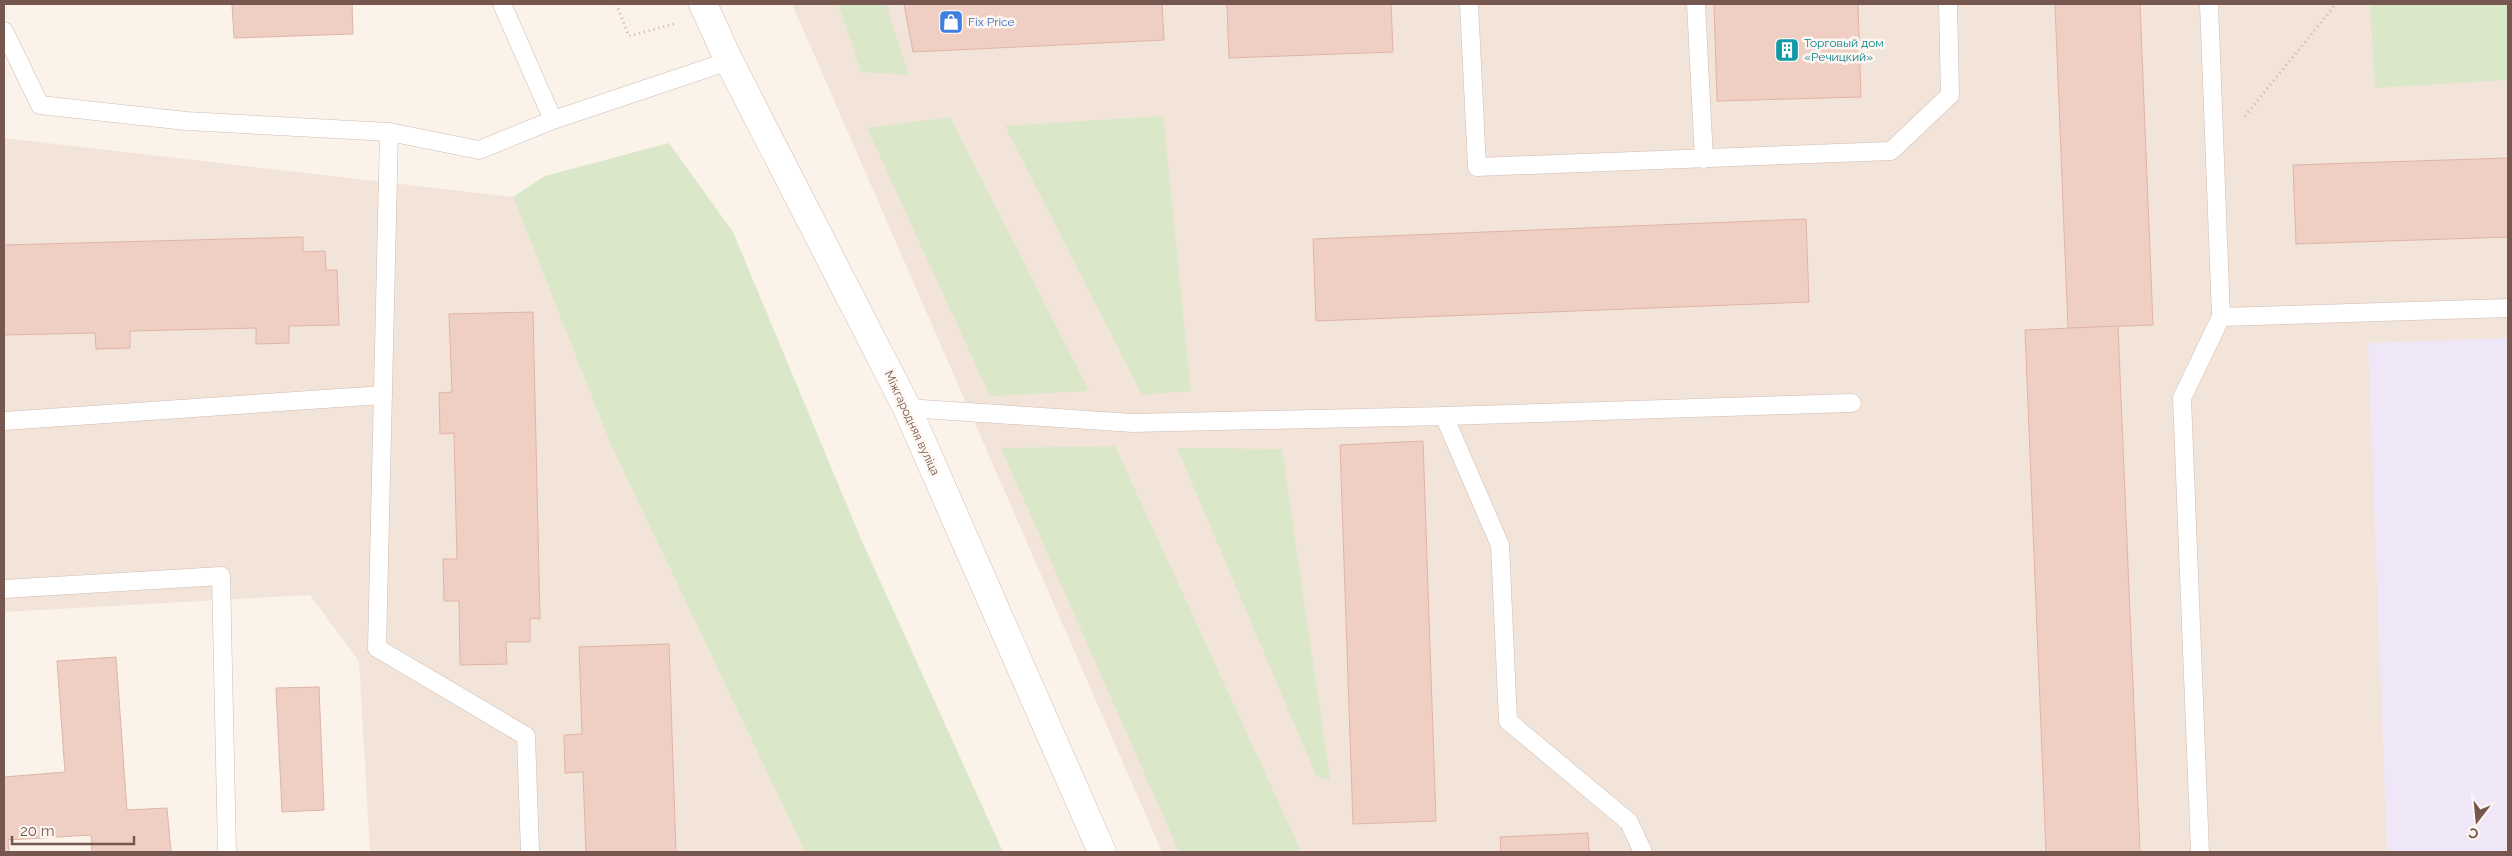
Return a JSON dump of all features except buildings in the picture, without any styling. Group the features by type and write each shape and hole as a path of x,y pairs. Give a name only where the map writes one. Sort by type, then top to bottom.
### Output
{"main road":[{"name":"Міжгародняя вуліца","path":"703,4 729,61 906,408 1102,852"}],"lane":[{"path":"502,4 553,120"},
{"path":"1469,4 1477,167 1891,151 1950,95 1948,4"},
{"path":"1696,4 1704,159"},
{"path":"2200,852 2182,398 2221,317 2208,4"},
{"path":"4,31 40,105 186,121 389,132 480,150 553,120 729,61"},
{"path":"389,132 377,648 526,736 530,852"},
{"path":"2221,317 2508,308"},
{"path":"4,421 383,394"},
{"path":"906,408 1133,423 1444,416 1852,403"},
{"path":"1444,416 1500,545 1508,721 1629,822 1643,852"},
{"path":"4,589 221,576 227,852"}],"path":[{"path":"2214,154 2336,4"}],"shaded area":[{"path":"792,4 2508,4 2508,852 1162,852"},
{"path":"4,138 513,197 610,443 805,852 370,852 359,661 310,595 4,612"},
{"path":"2508,338 2508,852 2387,852 2368,343"}],"green space":[{"path":"838,4 886,4 909,75 861,72"},
{"path":"2370,4 2508,4 2508,80 2375,88"},
{"path":"1163,116 1191,391 1142,395 1005,126"},
{"path":"950,117 1089,391 990,396 867,128"},
{"path":"669,143 733,232 861,539 1003,852 805,852 610,443 513,197 545,176"},
{"path":"1115,446 1300,849 1294,852 1179,852 1001,448"},
{"path":"1177,448 1282,449 1330,780 1317,777"}],"place":[{"name":"Fix Price","path":"951,22"},
{"name":"Торговый дом «Речицкий»","path":"1787,50"}]}
